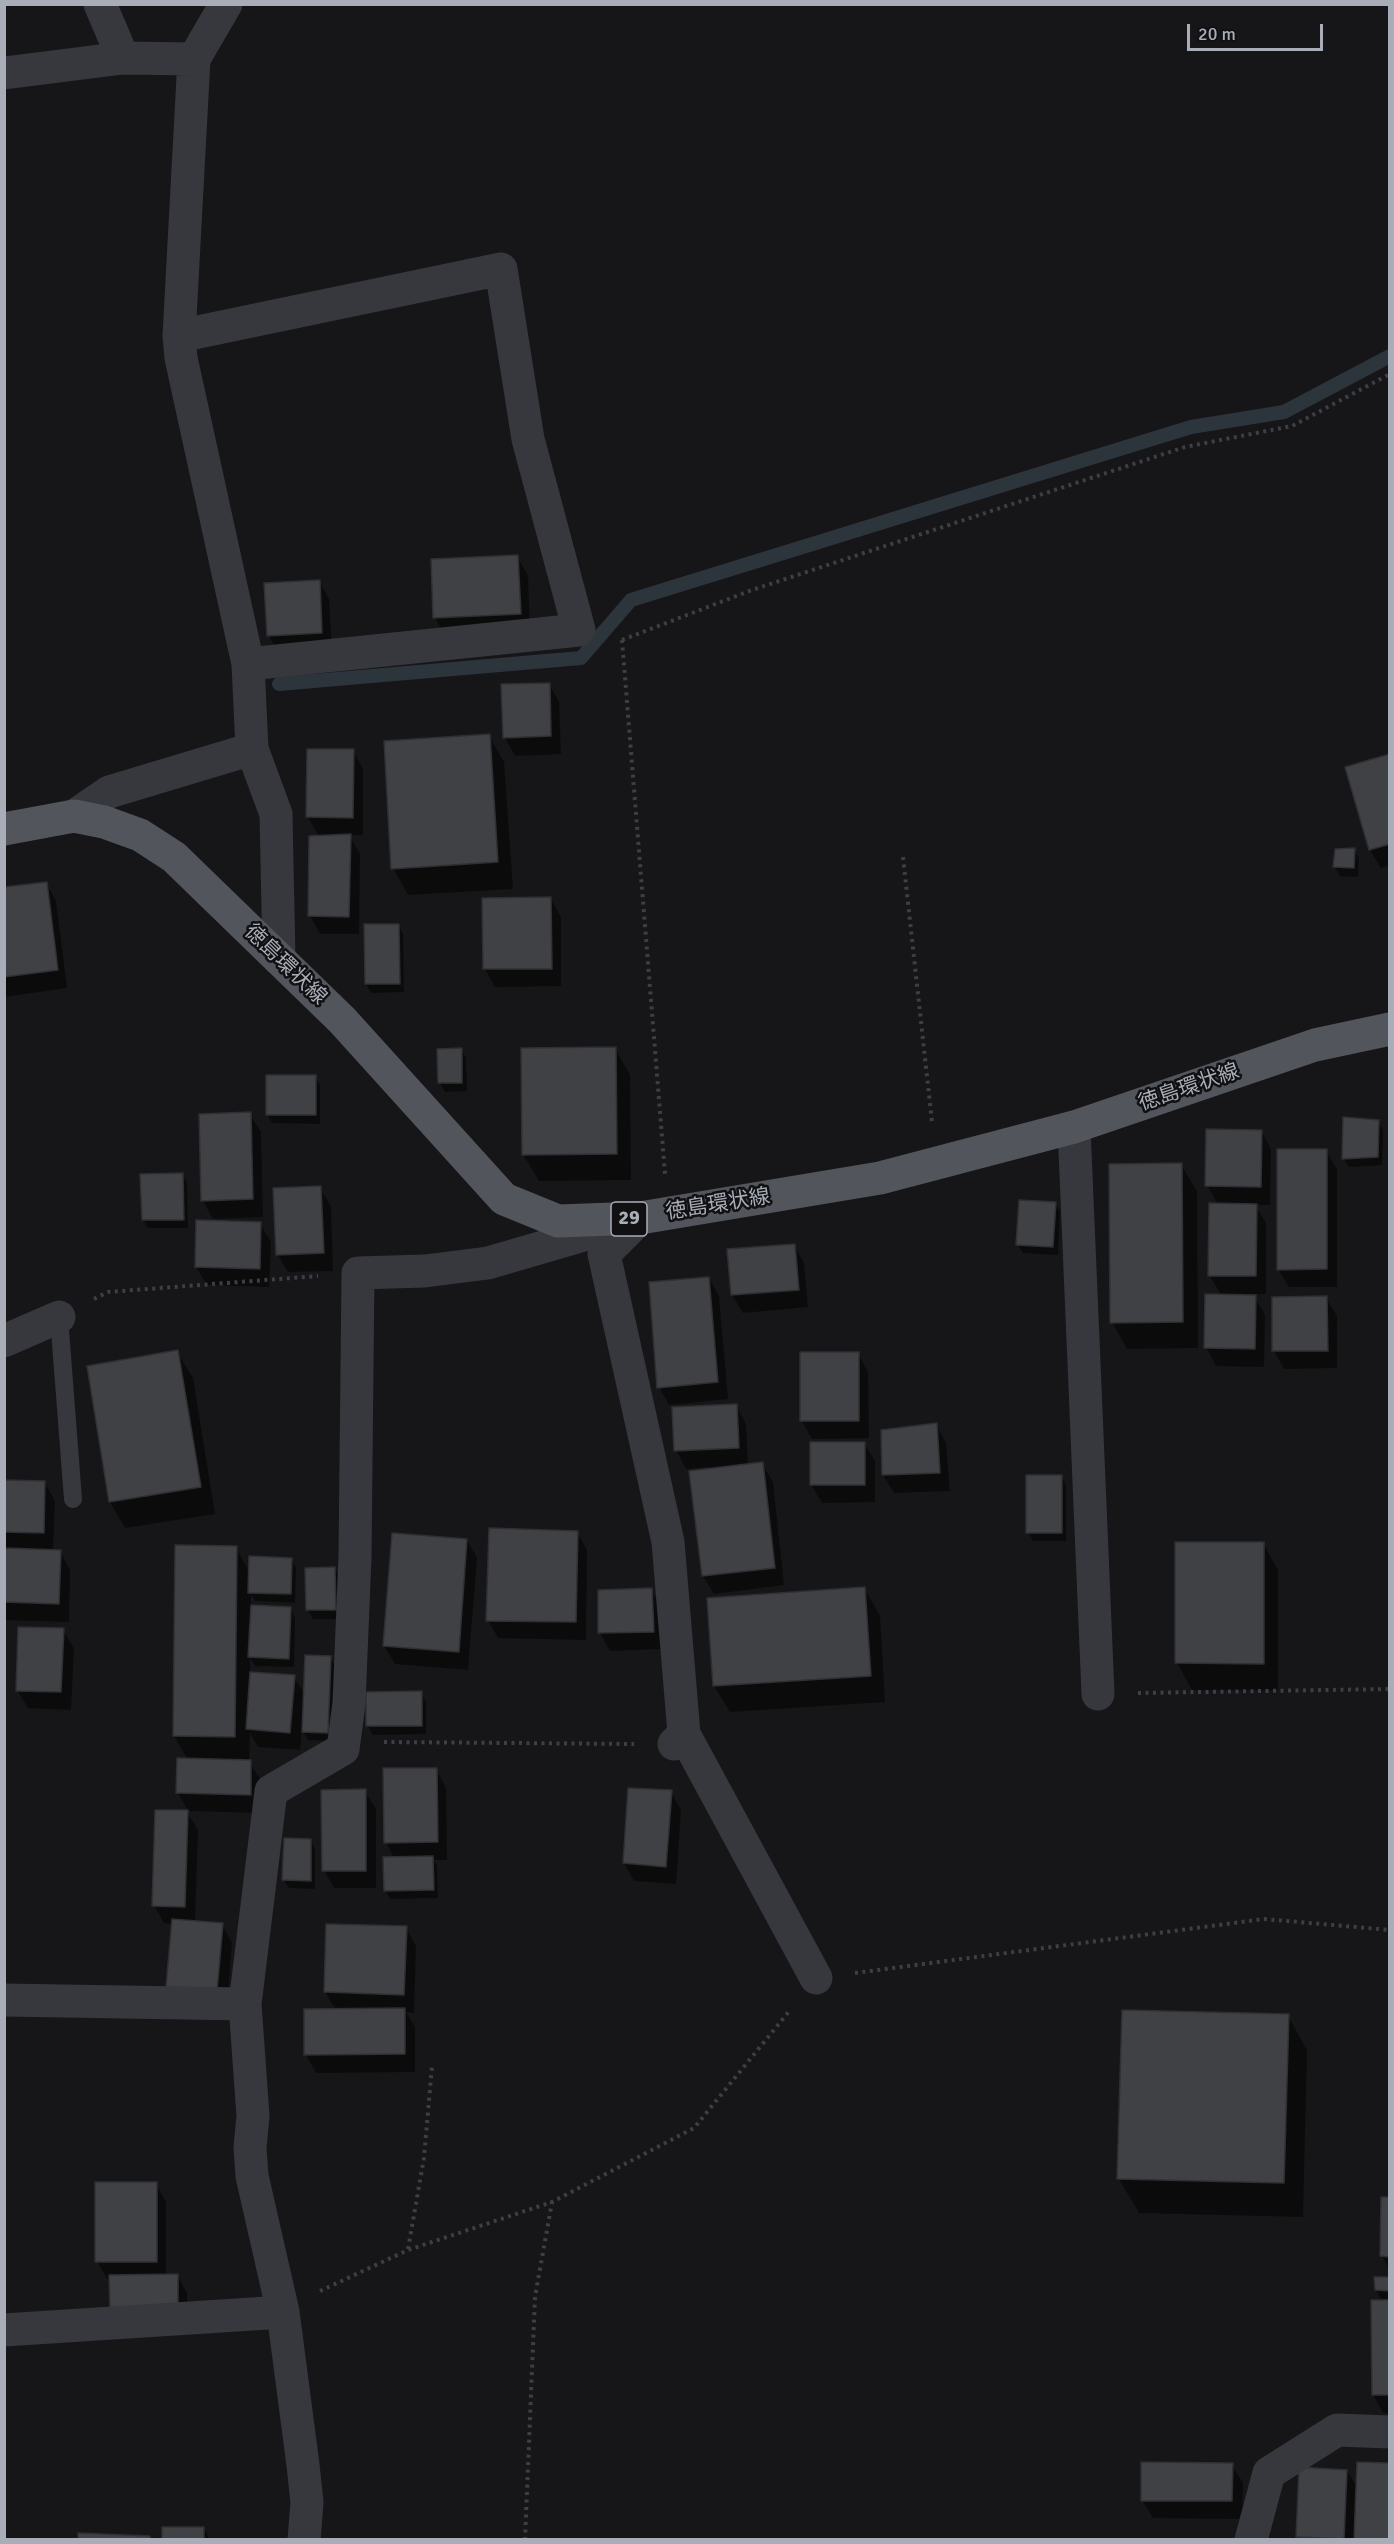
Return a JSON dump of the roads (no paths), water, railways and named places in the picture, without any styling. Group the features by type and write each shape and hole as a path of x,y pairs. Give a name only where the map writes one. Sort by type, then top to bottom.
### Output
{"main road":[{"name":"徳島環状線","path":"4,829 74,816 104,822 140,835 174,857 342,1020 504,1199 558,1221 654,1216 880,1178 1074,1127 1316,1045 1389,1029"}],"street":[{"path":"100,4 123,58"},
{"path":"226,4 194,59 179,336 181,358 248,664 252,749 276,814 279,959"},
{"path":"4,74 123,58 194,59"},
{"path":"179,336 501,269 528,440 579,630 248,664"},
{"path":"74,816 109,792 252,749"},
{"path":"1074,1127 1098,1694"},
{"path":"304,2540 306,2502 304,2475 283,2312 252,2175 250,2148 253,2116 245,2004 271,1791 349,1746 355,1557 358,1273 425,1271 488,1263 654,1216"},
{"path":"654,1216 604,1254 668,1542 679,1739 816,1978"},
{"path":"4,1341 59,1317"},
{"path":"4,2000 245,2004"},
{"path":"4,2330 283,2312"},
{"path":"1251,2540 1269,2473 1337,2430 1389,2432"}],"lane":[{"path":"59,1317 73,1499"}],"waterway":[{"path":"279,684 581,658 631,600 1191,427 1284,412 1390,356"}]}
